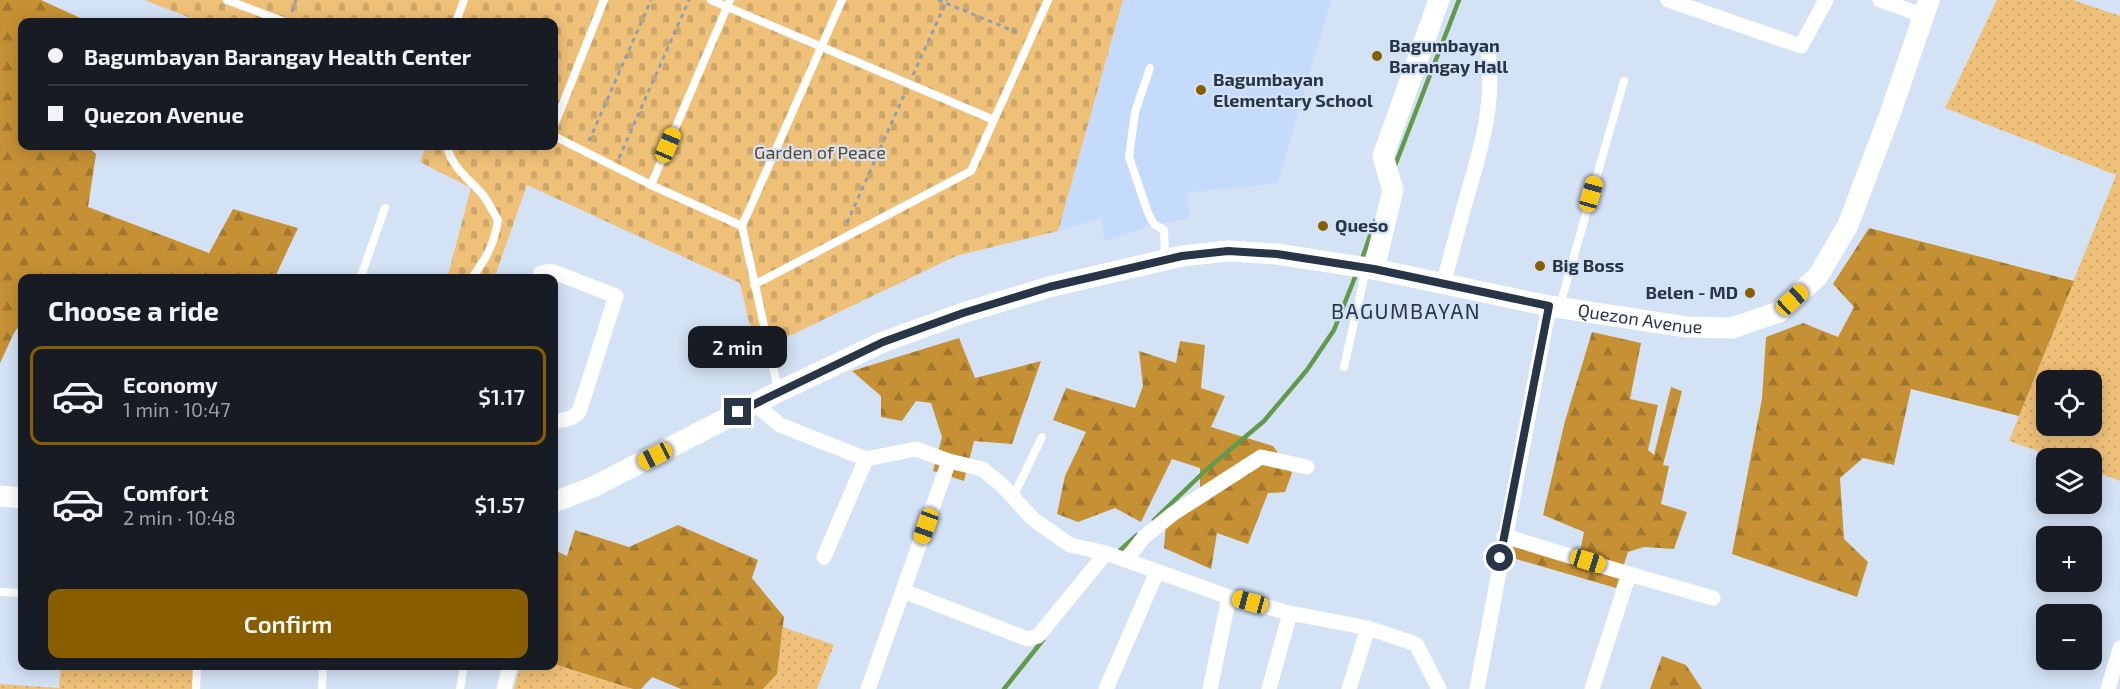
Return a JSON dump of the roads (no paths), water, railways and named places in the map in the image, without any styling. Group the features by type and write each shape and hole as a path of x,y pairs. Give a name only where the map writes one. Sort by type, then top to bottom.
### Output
{"main road":[{"path":"1370,269 1393,190 1383,156 1439,0"},
{"name":"Quezon Avenue","path":"558,500 593,487 778,392 883,342 963,313 1049,287 1166,260 1228,251 1277,254 1370,269 1554,306 1687,327 1732,328 1779,312 1818,276 1848,225 1927,8"},
{"path":"0,496 18,498"}],"street":[{"path":"1668,0 1801,46 1826,0"},
{"path":"1880,0 1927,8"},
{"path":"1443,284 1482,146 1492,77 1488,51"},
{"path":"541,274 551,270 616,296 579,412 571,418 558,421"},
{"path":"1477,689 1504,536 1554,306"},
{"path":"755,404 780,425 866,459 916,449 949,461 982,469 1001,484 1033,519 1070,545 1106,553 1229,597 1290,613 1368,628 1416,644 1439,689"},
{"path":"1126,560 1144,537 1174,513 1261,457 1307,467"},
{"path":"824,557 866,459"},
{"path":"868,689 949,461"},
{"path":"1504,536 1713,598"},
{"path":"903,591 1028,639 1038,636 1106,553"},
{"path":"1106,689 1157,572"},
{"path":"1592,689 1629,574"},
{"path":"1210,689 1229,597"},
{"path":"1269,689 1290,613"},
{"path":"1349,689 1368,628"},
{"path":"2108,689 2120,648"},
{"path":"504,689 509,670"}],"lane":[{"path":"227,0 274,18"},
{"path":"457,18 464,0"},
{"path":"558,116 604,0"},
{"path":"711,0 729,3 822,47 994,120"},
{"path":"778,392 742,225 843,0"},
{"path":"754,285 971,171 1048,0"},
{"path":"651,185 729,3"},
{"path":"1150,68 1135,112 1129,157 1148,213 1154,224 1164,230 1166,260"},
{"path":"1554,306 1624,81"},
{"path":"558,137 651,185 742,225"},
{"path":"448,150 466,179 484,196 498,220 494,243 475,274"},
{"path":"362,274 385,208"},
{"path":"1344,367 1370,269"},
{"path":"1013,497 1042,437"},
{"path":"0,592 18,593"},
{"path":"196,689 197,670"},
{"path":"322,689 323,670"},
{"path":"460,689 463,670"}],"waterway":[{"path":"1394,168 1459,0"},
{"path":"1361,262 1375,221"},
{"path":"1154,520 1206,470 1264,421 1307,370 1334,330 1357,272"},
{"path":"1116,554 1137,535"},
{"path":"1004,689 1043,640"}],"place":[{"name":"Bagumbayan Barangay Hall","path":"1377,56"},
{"name":"Bagumbayan Elementary School","path":"1201,90"},
{"name":"Queso","path":"1323,226"},
{"name":"Big Boss","path":"1540,266"},
{"name":"Belen - MD","path":"1750,293"}],"district":[{"name":"BAGUMBAYAN","path":"1406,312"}],"park label":[{"name":"Garden of Peace","path":"820,153"}]}
